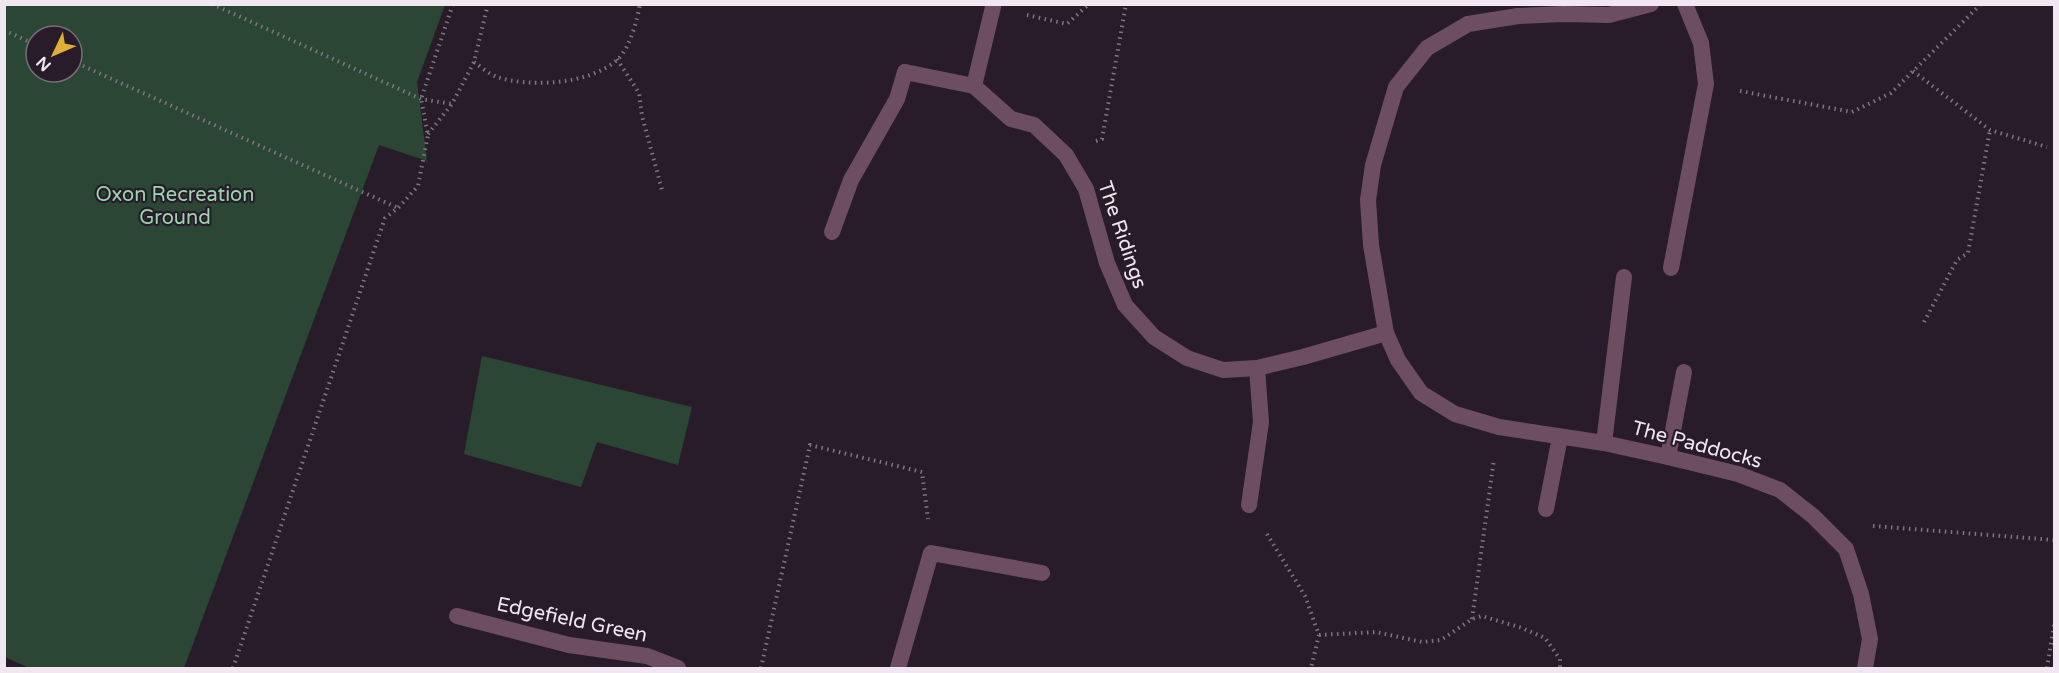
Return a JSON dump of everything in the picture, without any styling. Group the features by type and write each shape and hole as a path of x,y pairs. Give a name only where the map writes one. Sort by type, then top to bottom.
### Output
{"street":[{"name":"The Paddocks","path":"1651,4 1609,15 1519,10 1468,24 1427,48 1396,87 1373,165 1368,200 1371,244 1386,333 1398,360 1421,393 1455,414 1499,427 1604,442 1738,474 1780,490 1813,516 1846,549 1861,594 1870,639 1865,669"},
{"path":"1671,268 1706,84 1701,43 1685,4"},
{"path":"832,232 851,180 897,99 905,72 974,86 993,6"},
{"name":"The Ridings","path":"974,86 1011,119 1034,125 1065,155 1086,189 1107,263 1125,305 1154,337 1186,358 1223,370 1257,368 1386,333"},
{"path":"1604,442 1624,277"},
{"path":"1248,504 1261,422 1257,368"},
{"path":"1668,457 1684,372"},
{"path":"1546,509 1560,437"},
{"path":"897,669 932,553 1042,573"},
{"name":"Edgefield Green","path":"457,616 569,645 647,656 678,669"}],"path":[{"path":"212,4 421,99 452,104"},
{"path":"233,669 385,218 398,208 418,186 428,135 421,99 453,4"},
{"path":"428,135 452,104 474,62 488,4"},
{"path":"474,62 496,77 524,81 564,83 594,73 617,59 628,42 641,4"},
{"path":"993,6 1067,24 1089,4"},
{"path":"1065,155 1102,139 1126,4"},
{"path":"1706,84 1852,112 1891,93 1981,4"},
{"path":"4,30 24,39"},
{"path":"617,59 639,93 642,116 662,190"},
{"path":"84,66 398,208"},
{"path":"1913,71 1990,130 2047,147"},
{"path":"1924,322 1957,260 1968,253 1990,130"},
{"path":"1472,619 1499,427"},
{"path":"760,669 810,445 922,472 932,553"},
{"path":"1248,504 1305,596 1319,635 1311,669"},
{"path":"1846,549 1868,526 2055,540"},
{"path":"1319,635 1376,632 1422,642 1441,640 1472,619 1482,616 1545,638 1560,659 1560,669"},
{"path":"2047,669 2055,625"}],"green space":[{"name":"Oxon Recreation Ground","path":"5,4 445,5 417,82 427,161 379,145 184,668 29,668 5,657"},
{"path":"482,356 692,407 678,465 597,442 581,487 464,454"}]}
